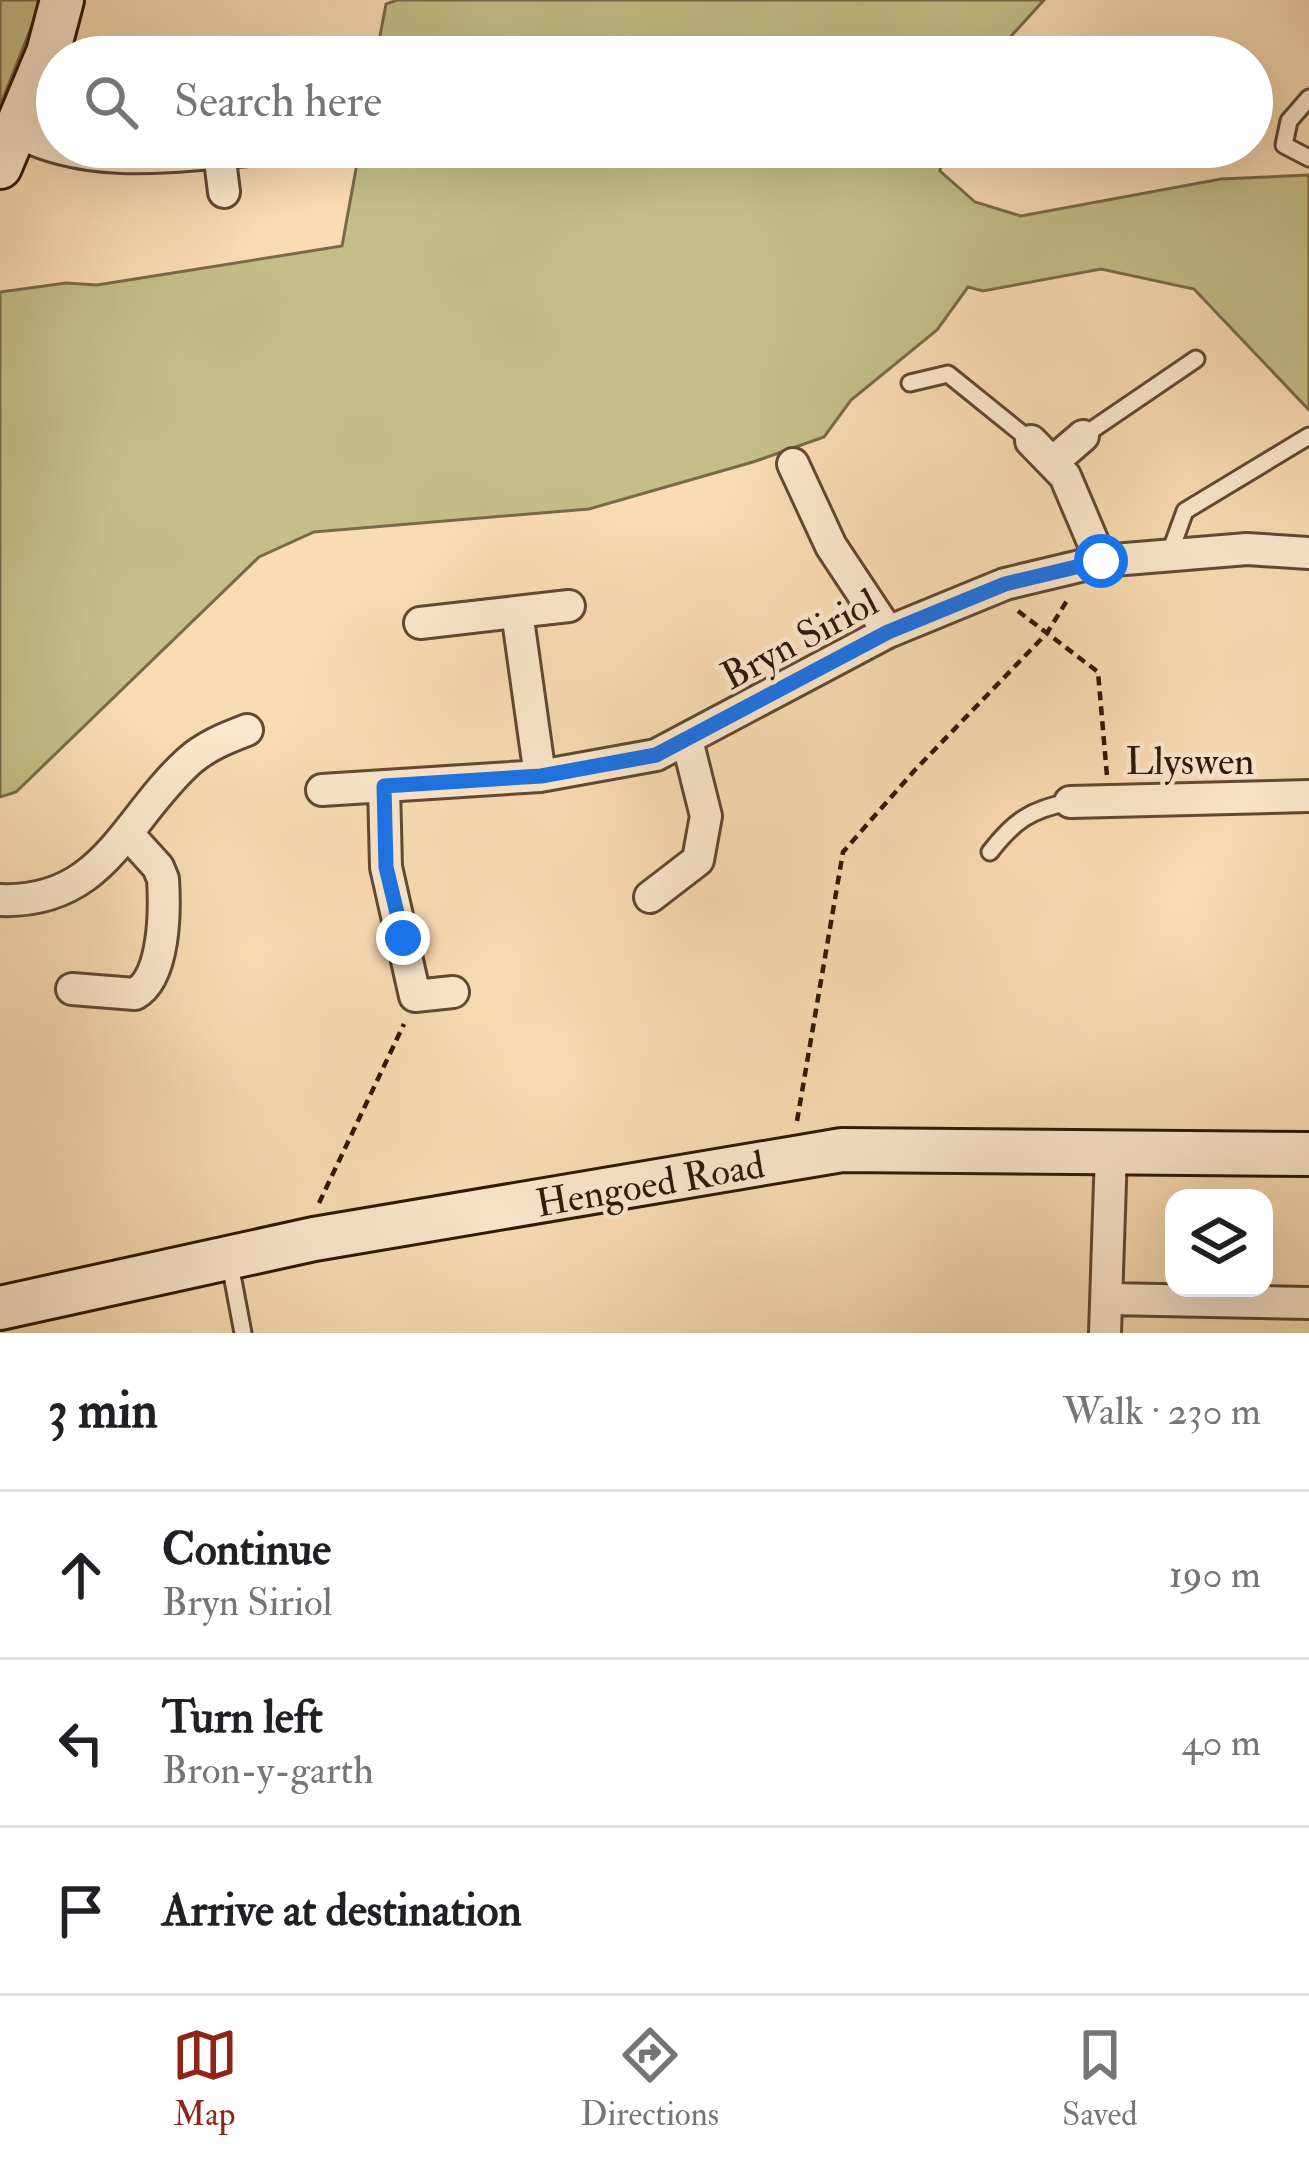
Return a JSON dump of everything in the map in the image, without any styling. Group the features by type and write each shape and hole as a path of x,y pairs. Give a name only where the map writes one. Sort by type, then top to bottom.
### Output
{"street":[{"path":"53,36 62,0"},
{"path":"9,149 36,84"},
{"path":"224,192 230,168"},
{"path":"1083,436 1042,450 1065,476 1101,561"},
{"path":"793,464 832,545 888,632"},
{"name":"Bryn Siriol","path":"322,790 541,776 656,755 888,632 990,590 1101,561 1247,550 1309,553"},
{"path":"420,623 569,606"},
{"path":"517,612 541,776"},
{"path":"0,900 53,895 73,886 100,865 193,758 214,743 247,730"},
{"path":"650,897 698,860 706,816 686,740"},
{"path":"384,786 386,867 415,996 453,992"},
{"name":"Llyswen","path":"1070,802 1309,796"},
{"path":"72,989 135,994 150,981 163,879 128,833"},
{"name":"Hengoed Road","path":"0,1309 300,1242 842,1150 1309,1154"},
{"path":"1105,1333 1112,1152"},
{"path":"1109,1299 1309,1304"}],"lane":[{"path":"1309,98 1289,122 1284,145 1309,158"},
{"path":"1083,436 1196,359"},
{"path":"910,383 949,374 1042,450"},
{"path":"1169,556 1185,512 1309,436"},
{"path":"991,852 1025,814 1070,802"},
{"path":"229,1258 243,1333"}],"path":[{"path":"990,590 1098,672 1108,799"},
{"path":"794,1137 842,852 1047,634"},
{"path":"300,1242 392,1054 415,996"}],"shaded area":[{"path":"0,0 42,0 0,106"},
{"path":"397,0 1044,0 1011,36 380,36 386,4"},
{"path":"356,168 940,168 975,202 1021,216 1221,179 1309,175 1309,410 1194,289 1101,269 983,291 968,287 937,330 851,400 824,437 589,509 314,532 259,557 16,792 0,797 0,292 66,283 97,285 342,246"}],"route":[{"path":"403,938 386,867 384,786 541,776 656,755 888,632 1005,584 1101,561"}]}
